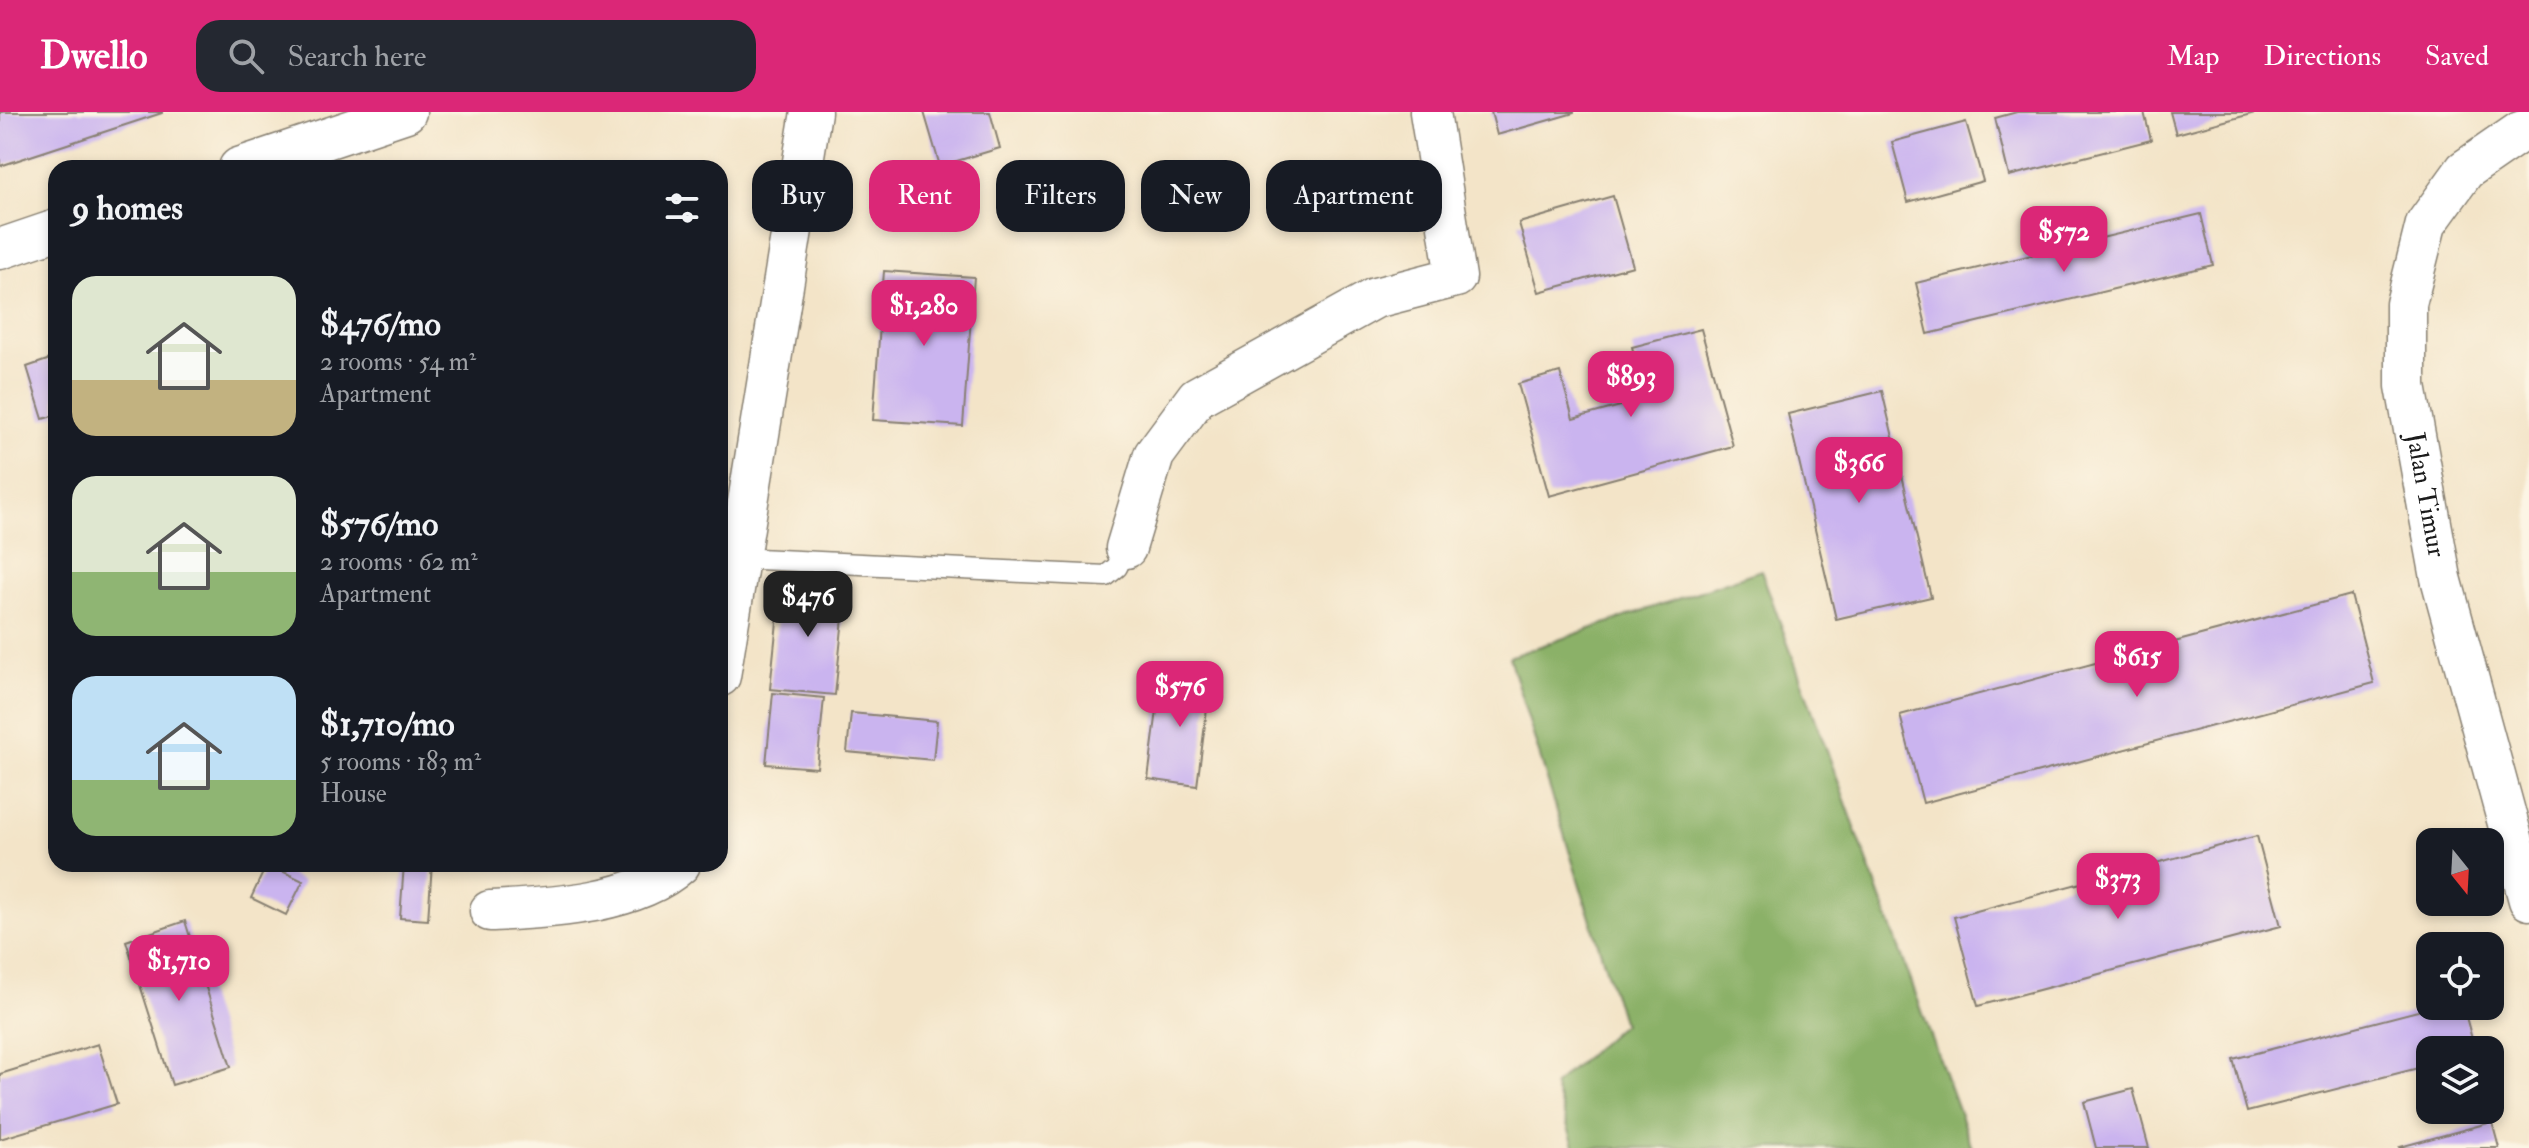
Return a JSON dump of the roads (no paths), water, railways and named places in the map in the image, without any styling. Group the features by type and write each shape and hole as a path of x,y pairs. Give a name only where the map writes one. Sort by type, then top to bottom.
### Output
{"street":[{"path":"263,160 406,112"},
{"path":"728,624 811,112"},
{"path":"1126,548 1154,455 1197,397 1375,298 1456,277 1430,112"},
{"name":"Jalan Timur","path":"2529,129 2465,170 2426,224 2406,304 2406,386 2441,578 2529,900"},
{"path":"0,249 48,233"},
{"path":"490,911 584,904 632,891 669,872"}],"lane":[{"path":"738,558 1106,576 1117,567 1126,548"}]}
